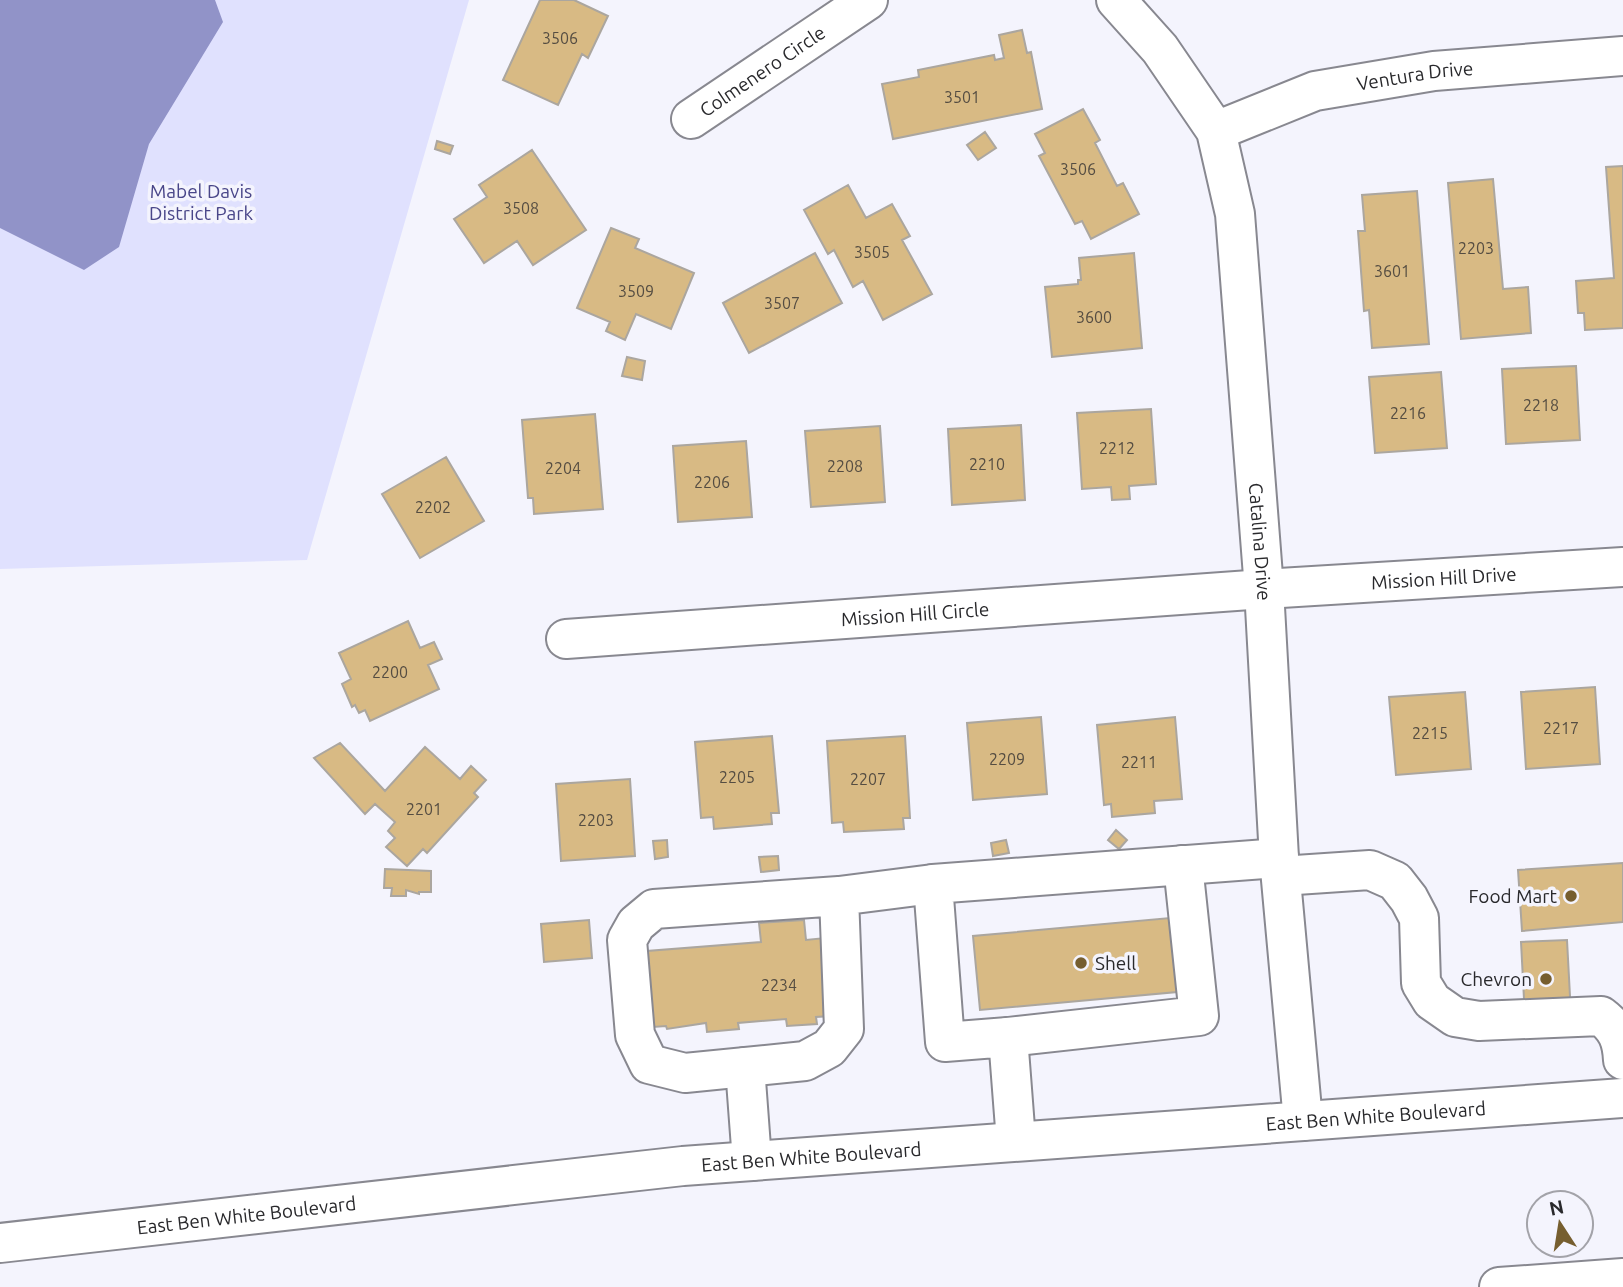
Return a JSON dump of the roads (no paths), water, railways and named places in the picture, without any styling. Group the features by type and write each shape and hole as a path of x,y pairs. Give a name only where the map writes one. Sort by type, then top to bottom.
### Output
{"main road":[{"name":"Colmenero Circle","path":"691,119 868,0"},
{"name":"Catalina Drive","path":"1116,0 1160,49 1216,131 1235,214 1264,589 1280,867 1303,1121"},
{"name":"Ventura Drive","path":"1216,131 1315,91 1434,71 1623,56"},
{"name":"Mission Hill Drive","path":"1264,589 1623,567"},
{"name":"Mission Hill Circle","path":"566,639 1264,589"},
{"path":"933,884 945,1042 1199,1016 1183,865"},
{"path":"839,896 844,1029 829,1048 805,1062 685,1073 649,1064 635,1035 627,940 636,924 654,909 839,896 933,884 1183,865 1370,870 1395,881 1419,918 1421,983 1432,1000 1455,1017 1479,1021 1601,1016 1614,1026 1622,1045 1623,1060"},
{"path":"1008,1037 1016,1141"},
{"path":"745,1067 752,1161"},
{"name":"East Ben White Boulevard","path":"0,1243 669,1167 1623,1098"},
{"path":"1499,1287 1623,1278"}],"water":[{"path":"0,0 215,0 223,22 149,144 119,247 84,270 0,228"}],"place":[{"name":"Food Mart","path":"1571,896"},
{"name":"Shell","path":"1081,963"},
{"name":"Chevron","path":"1546,979"}],"park label":[{"name":"Mabel Davis District Park","path":"201,202"}]}
